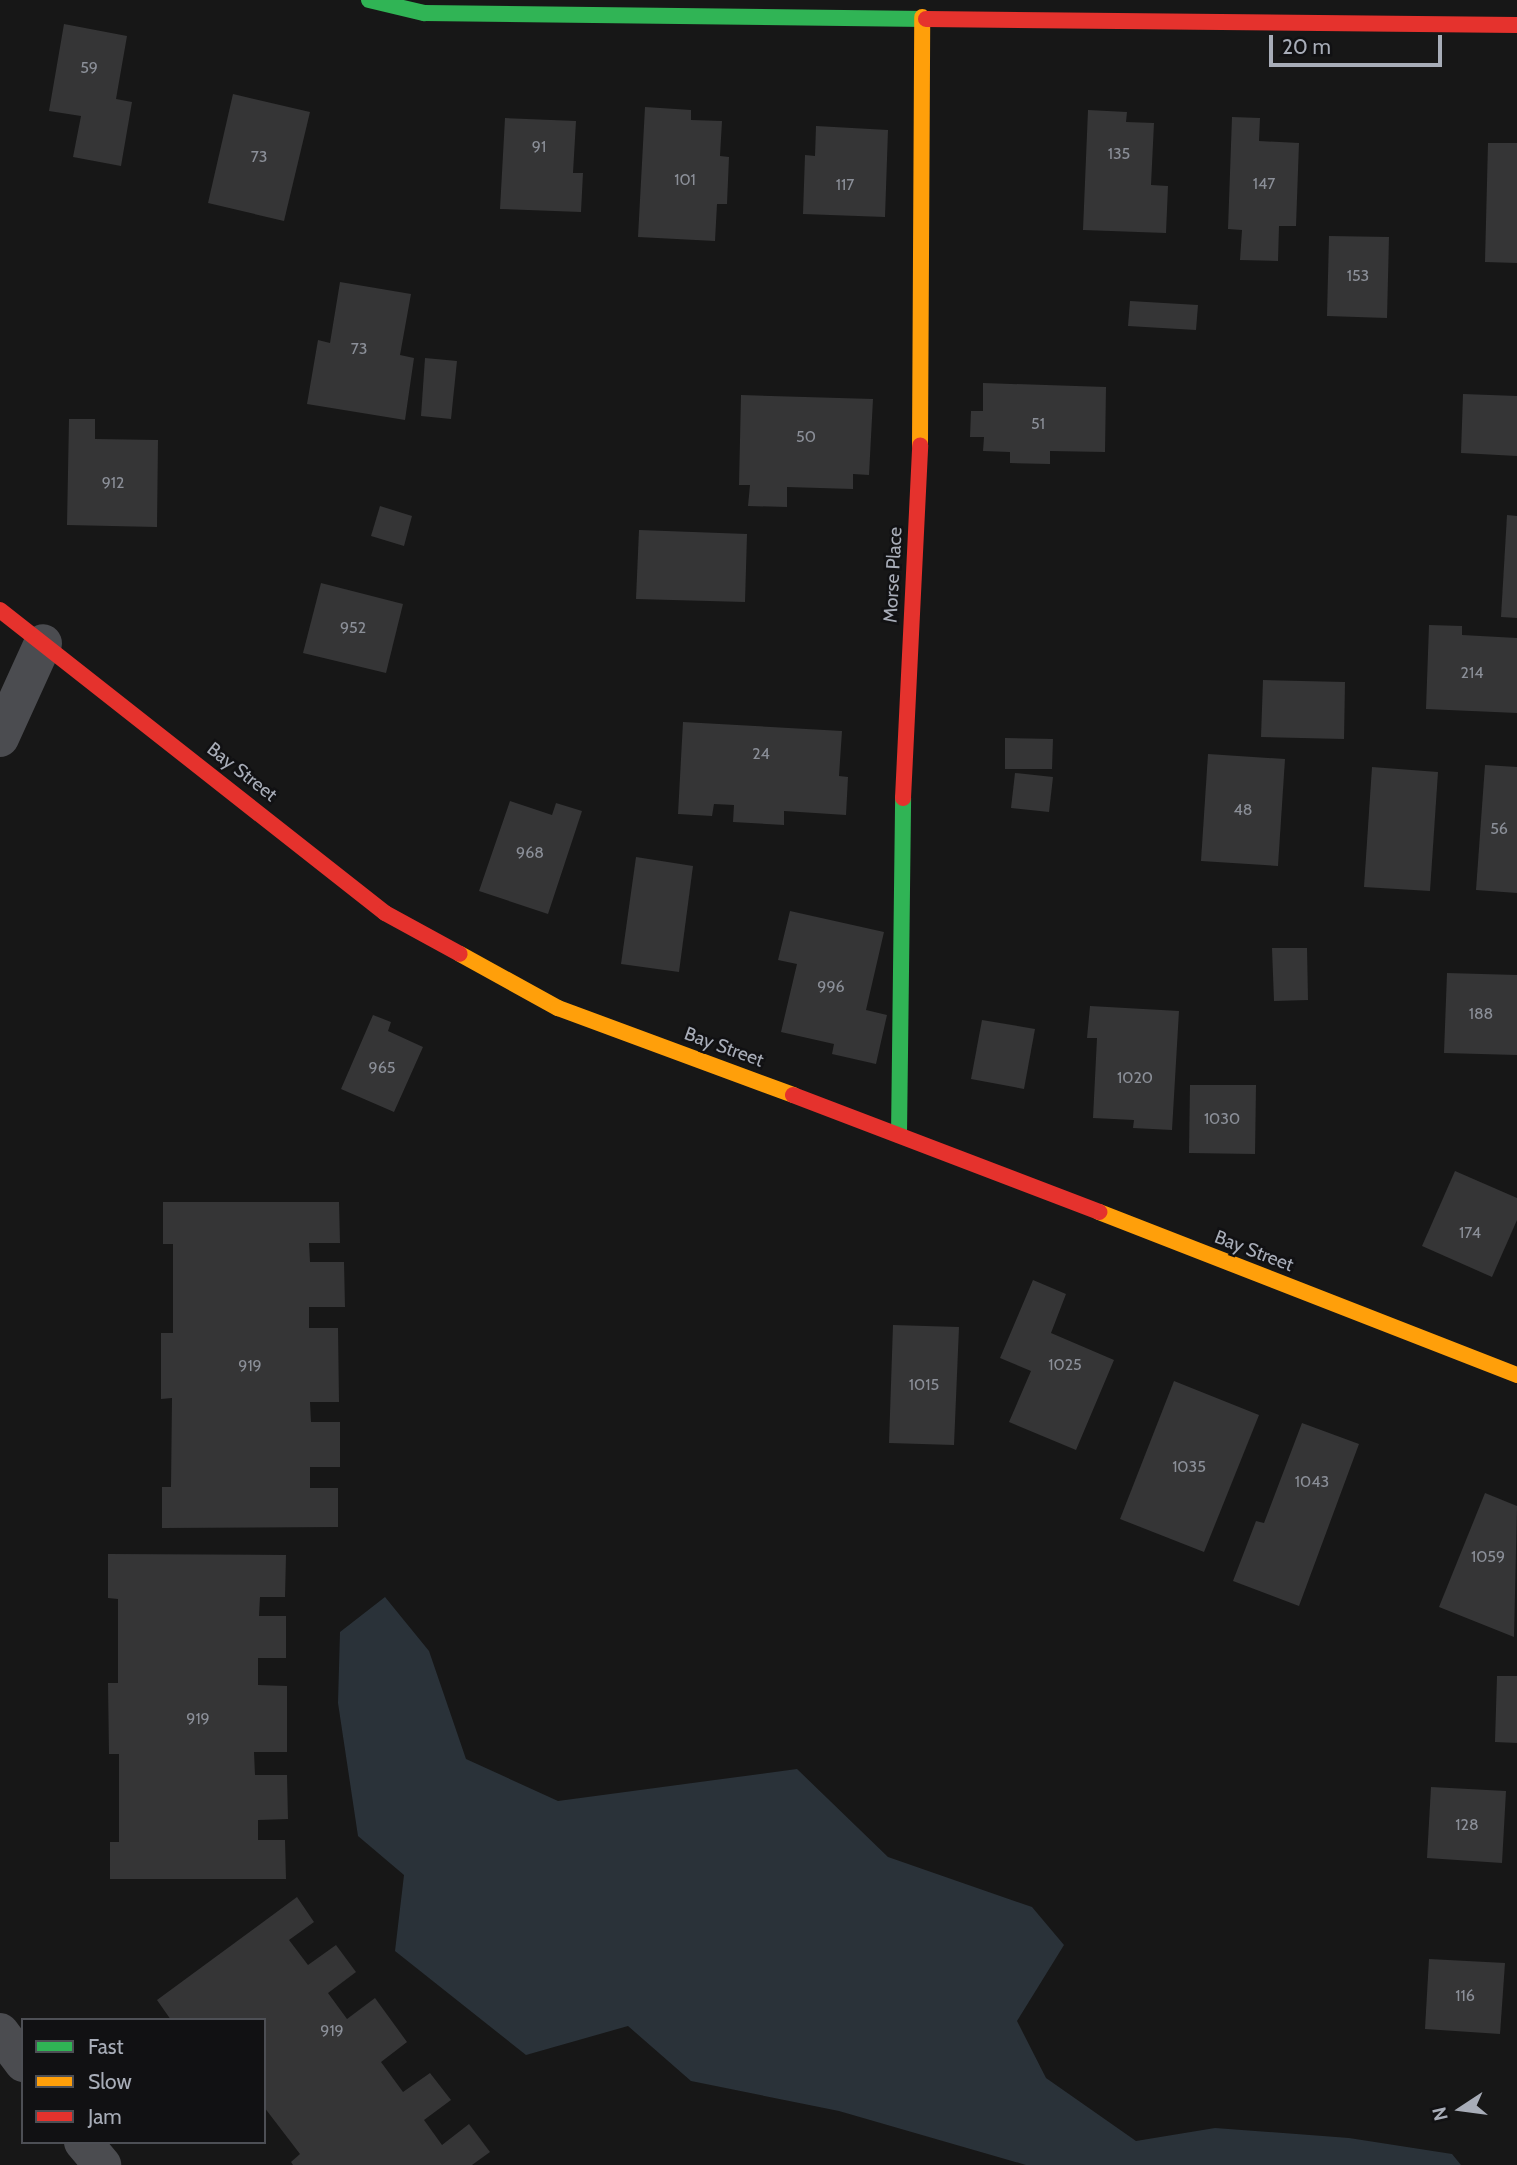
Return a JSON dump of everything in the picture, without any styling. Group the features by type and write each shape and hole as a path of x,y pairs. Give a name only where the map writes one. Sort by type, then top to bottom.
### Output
{"street":[{"path":"369,0 424,13 1517,24"},
{"name":"Morse Place","path":"900,1135 902,760 920,471 922,17"},
{"name":"Bay Street","path":"0,610 385,913 558,1008 900,1135 1517,1375"},
{"path":"0,738 43,643"},
{"path":"0,2032 21,2060"},
{"path":"85,2144 102,2165"}],"shaded area":[{"path":"385,1597 429,1651 466,1759 558,1801 797,1769 888,1857 1032,1907 1064,1945 1017,2021 1046,2078 1136,2141 1215,2128 1349,2138 1452,2154 1461,2165 1026,2165 839,2111 691,2081 628,2026 526,2055 395,1951 404,1875 358,1836 338,1703 340,1632"}],"building":[{"path":"64,24 127,36 116,99 132,102 121,166 73,157 81,116 49,111"},
{"path":"233,94 310,112 284,221 208,203"},
{"path":"645,107 691,110 691,120 722,121 720,156 729,157 727,204 717,204 715,241 638,237"},
{"path":"1088,110 1127,112 1126,122 1154,123 1151,185 1168,186 1166,233 1083,230"},
{"path":"1232,117 1260,118 1259,141 1299,143 1296,226 1279,226 1278,261 1240,260 1242,230 1228,229"},
{"path":"505,118 576,121 573,173 583,173 581,212 500,209"},
{"path":"816,126 888,130 885,217 803,214 805,155 815,156"},
{"path":"1488,143 1517,143 1517,263 1485,262"},
{"path":"1329,236 1389,237 1387,318 1327,316"},
{"path":"340,282 411,294 400,355 414,358 405,420 307,404 318,340 330,343"},
{"path":"1130,301 1198,305 1196,330 1128,326"},
{"path":"425,358 457,361 451,419 421,416"},
{"path":"983,383 1106,387 1105,452 1050,451 1050,464 1010,463 1010,452 983,451 984,437 970,437 971,411 983,411"},
{"path":"1463,394 1517,396 1517,456 1461,453"},
{"path":"741,395 873,399 869,475 853,474 853,489 787,487 787,507 748,506 750,485 739,485"},
{"path":"69,419 95,419 95,439 158,440 157,527 67,525"},
{"path":"380,506 412,516 404,546 371,536"},
{"path":"1507,515 1517,516 1517,618 1501,617"},
{"path":"639,530 747,534 745,602 636,599"},
{"path":"321,583 403,604 386,673 303,653"},
{"path":"1429,625 1462,626 1462,635 1517,638 1517,713 1426,709"},
{"path":"1263,680 1345,682 1344,739 1261,737"},
{"path":"683,722 842,731 839,776 848,777 846,815 784,811 784,825 733,822 734,805 714,804 712,816 678,814"},
{"path":"1005,738 1053,739 1052,769 1005,769"},
{"path":"1208,754 1285,759 1278,866 1201,861"},
{"path":"1485,765 1517,767 1517,893 1476,890"},
{"path":"1372,767 1438,772 1430,891 1364,887"},
{"path":"1015,773 1053,777 1049,812 1011,808"},
{"path":"510,801 552,815 556,803 582,811 548,914 479,891"},
{"path":"636,857 693,866 679,972 621,964"},
{"path":"790,911 884,932 866,1010 887,1015 876,1064 832,1054 834,1044 781,1032 797,964 778,960"},
{"path":"1272,948 1307,948 1308,1000 1274,1001"},
{"path":"1447,973 1517,975 1517,1055 1444,1053"},
{"path":"1090,1006 1179,1011 1172,1130 1133,1128 1134,1120 1093,1118 1097,1038 1087,1038"},
{"path":"373,1015 391,1022 388,1031 423,1047 394,1112 341,1089"},
{"path":"982,1020 1035,1029 1024,1089 971,1079"},
{"path":"1190,1085 1256,1085 1255,1154 1189,1153"},
{"path":"1455,1171 1517,1198 1517,1220 1492,1277 1422,1246"},
{"path":"163,1202 339,1202 340,1243 309,1243 310,1262 344,1262 345,1307 309,1307 309,1328 338,1328 339,1402 310,1402 311,1422 340,1422 340,1467 310,1467 310,1488 338,1488 338,1527 162,1528 162,1487 171,1487 172,1398 161,1399 161,1333 173,1333 173,1244 163,1244"},
{"path":"1033,1280 1066,1294 1051,1333 1114,1360 1076,1450 1009,1422 1031,1371 1000,1358"},
{"path":"893,1325 959,1327 954,1445 889,1443"},
{"path":"1174,1381 1259,1415 1204,1552 1120,1519"},
{"path":"1302,1423 1359,1444 1299,1606 1233,1581 1256,1521 1264,1523"},
{"path":"1485,1493 1517,1506 1514,1637 1439,1607"},
{"path":"108,1554 286,1555 285,1597 260,1597 259,1616 286,1616 286,1658 258,1658 258,1685 287,1686 287,1752 254,1752 255,1775 287,1775 288,1819 258,1820 258,1840 285,1840 286,1879 110,1879 110,1842 119,1842 119,1754 109,1754 108,1683 118,1683 118,1599 108,1598"},
{"path":"1497,1676 1517,1676 1517,1743 1495,1742"},
{"path":"1431,1787 1506,1791 1502,1863 1427,1858"},
{"path":"297,1897 314,1922 289,1940 308,1965 336,1945 356,1972 328,1993 347,2019 375,1998 407,2042 381,2062 403,2092 430,2073 451,2100 424,2120 442,2145 469,2124 490,2152 472,2165 293,2165 291,2162 300,2154 266,2110 266,2018 170,2018 157,2000"},
{"path":"1429,1959 1505,1963 1500,2034 1425,2029"}],"traffic: fast":[{"path":"369,0 424,13 926,19"},
{"path":"899,1135 903,798"}],"traffic: slow":[{"path":"920,445 922,17"},
{"path":"460,954 558,1008 793,1095"},
{"path":"1099,1212 1517,1375"}],"traffic: jam":[{"path":"926,19 1517,25"},
{"path":"903,798 920,445"},
{"path":"0,610 385,913 460,954"},
{"path":"793,1095 1099,1212"}]}
